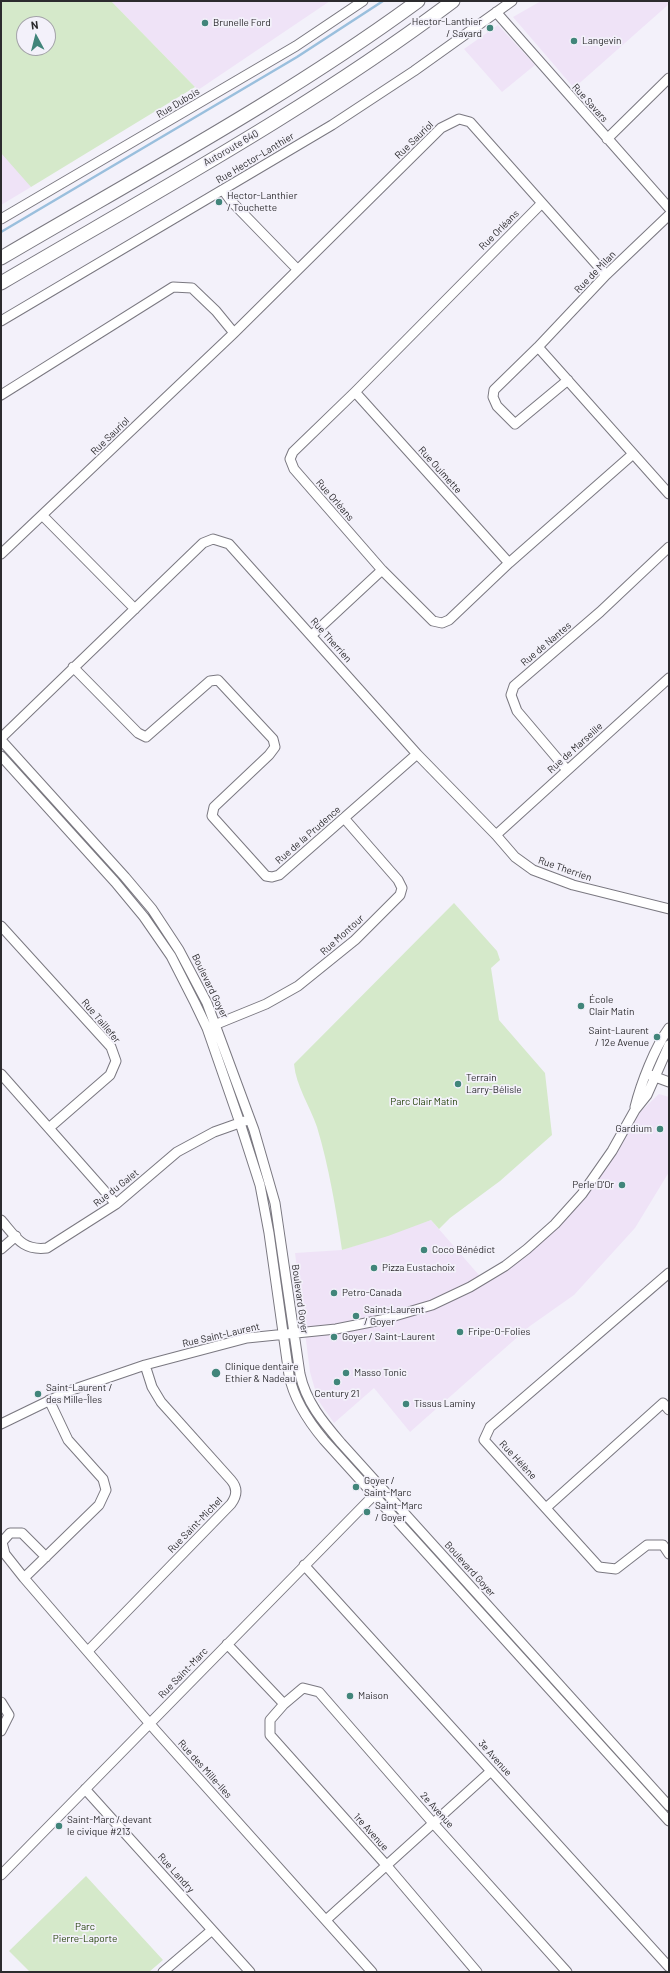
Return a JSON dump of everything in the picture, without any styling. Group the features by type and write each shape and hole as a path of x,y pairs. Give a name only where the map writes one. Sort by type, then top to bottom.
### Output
{"highway":[{"path":"365,39 407,1"},
{"name":"Autoroute 640","path":"1,258 242,117 365,39 418,1"},
{"name":"Autoroute 640","path":"1,283 273,123 336,84 408,35 454,1"},
{"path":"408,35 460,1"}],"street":[{"name":"Rue Dubois","path":"1,219 296,46 363,1"},
{"name":"Rue Hector-Lanthier","path":"1,321 348,115 512,1"},
{"name":"Rue Savars","path":"496,12 669,208"},
{"path":"607,138 669,78"},
{"name":"Rue Sauriol","path":"1,554 43,516 234,333 441,128 458,119 470,122 606,275"},
{"path":"223,190 231,201 297,269"},
{"name":"Rue Orléans","path":"542,203 355,392 293,452 290,459 294,469 382,570 433,620 442,623 449,620 509,563 634,454"},
{"name":"Rue de Milan","path":"568,380 515,424 497,406 492,397 494,390 538,347 606,275 669,214"},
{"path":"1,395 173,286 192,288 216,311 234,333"},
{"path":"538,347 669,494"},
{"name":"Rue Ouimette","path":"355,392 509,563"},
{"path":"43,516 134,609"},
{"name":"Rue Therrien","path":"1,739 202,543 213,539 229,544 417,754 515,857 533,870 573,885 669,909"},
{"name":"Rue de Nantes","path":"567,770 517,710 511,695 514,686 600,612 669,547"},
{"path":"312,635 382,570"},
{"name":"Rue de la Prudence","path":"74,667 138,733 146,737 210,681 218,680 273,740 275,747 270,755 214,807 212,816 266,876 272,877 279,875 417,754"},
{"name":"Rue de Marseille","path":"496,836 669,678"},
{"name":"Boulevard Goyer","path":"1,739 152,909 187,963 217,1024 250,1120 275,1203 302,1383 314,1409 381,1488 669,1806"},
{"name":"Boulevard Goyer","path":"1,756 115,882 144,917 171,956 196,1002 207,1028 260,1185 265,1209 290,1381 302,1410 316,1431 668,1819"},
{"name":"Rue Montour","path":"207,1028 266,1004 298,986 355,940 400,895 402,888 398,880 344,818"},
{"name":"Rue Taillefer","path":"1,926 111,1047 116,1061 110,1076 49,1128"},
{"name":"Rue Saint-Laurent","path":"662,1060 662,1037 669,1028"},
{"name":"Rue Saint-Laurent","path":"1,1424 49,1400 90,1382 145,1365 235,1341 358,1326 419,1309 458,1293 505,1266 545,1233 582,1194 612,1151 634,1110 639,1091 662,1060 669,1045"},
{"path":"1,1074 116,1204"},
{"path":"651,1075 669,1082"},
{"name":"Rue du Galet","path":"1,1220 27,1247 36,1250 47,1248 116,1204 177,1152 214,1132 250,1120"},
{"path":"1,1249 16,1236"},
{"name":"Rue Hélène","path":"669,1274 490,1427 484,1440 547,1507 599,1566 616,1569 647,1545 663,1545 669,1554"},
{"name":"Rue Saint-Michel","path":"88,1651 230,1504 236,1493 236,1487 231,1480 161,1402 152,1387 145,1365"},
{"path":"24,1578 98,1505 106,1490 103,1479 68,1440 49,1400"},
{"path":"547,1507 663,1403 669,1410"},
{"name":"Rue Saint-Marc","path":"2,1872 86,1789 381,1488"},
{"name":"Rue des Mille-Iles","path":"46,1557 22,1533 14,1532 6,1535 2,1542 2,1550 24,1578 150,1723 372,1972"},
{"name":"3e Avenue","path":"304,1565 669,1968"},
{"path":"227,1644 284,1704"},
{"name":"2e Avenue","path":"284,1704 302,1688 319,1692 433,1823 567,1972"},
{"path":"1,1702 9,1716 1,1731"},
{"name":"1re Avenue","path":"284,1704 270,1720 270,1735 387,1866 477,1972"},
{"path":"326,1920 491,1771"},
{"name":"Rue Landry","path":"86,1789 250,1972"},
{"path":"163,1972 212,1930"},
{"path":"666,1972 669,1968"}],"shaded area":[{"path":"111,1 330,1 198,90"},
{"path":"541,1 669,1 669,4 574,88 513,17"},
{"path":"498,25 535,65 502,92 464,49"},
{"path":"1,147 15,161 31,187 1,205"},
{"path":"659,1094 669,1097 669,1172 635,1228 574,1295 530,1326 410,1432 374,1388 334,1423 318,1400 310,1372 295,1253 342,1250 431,1220 485,1282 528,1255 565,1219 593,1186 640,1112"}],"green space":[{"path":"1,1 111,1 195,87 31,187 1,153"},
{"name":"Parc Clair Matin","path":"454,903 497,951 500,960 491,968 499,1020 545,1073 552,1135 500,1181 450,1218 439,1229 431,1220 388,1236 342,1250 332,1188 325,1157 317,1127 297,1080 294,1064"},
{"name":"Parc Pierre-Laporte","path":"86,1876 163,1960 149,1972 30,1972 9,1951"}],"waterway":[{"path":"1,232 297,57 383,1"}],"place":[{"name":"Brunelle Ford","path":"205,23"},
{"name":"Hector-Lanthier / Savard","path":"490,28"},
{"name":"Langevin","path":"574,41"},
{"name":"Hector-Lanthier / Touchette","path":"219,202"},
{"name":"École Clair Matin","path":"581,1006"},
{"name":"Saint-Laurent / 12e Avenue","path":"657,1037"},
{"name":"Terrain Larry-Bélisle","path":"458,1084"},
{"name":"Gardium","path":"660,1129"},
{"name":"Perle D'Or","path":"622,1185"},
{"name":"Coco Bénédict","path":"424,1250"},
{"name":"Pizza Eustachoix","path":"374,1268"},
{"name":"Petro-Canada","path":"334,1293"},
{"name":"Saint-Laurent / Goyer","path":"356,1316"},
{"name":"Fripe-O-Folies","path":"460,1332"},
{"name":"Goyer / Saint-Laurent","path":"334,1337"},
{"name":"Clinique dentaire Ethier & Nadeau","path":"216,1373"},
{"name":"Masso Tonic","path":"346,1373"},
{"name":"Century 21","path":"337,1382"},
{"name":"Saint-Laurent / des Mille-Îles","path":"38,1394"},
{"name":"Tissus Laminy","path":"406,1404"},
{"name":"Goyer / Saint-Marc","path":"356,1487"},
{"name":"Saint-Marc / Goyer","path":"367,1512"},
{"name":"Maison","path":"350,1696"},
{"name":"Saint-Marc / devant le civique #213","path":"59,1826"}]}
